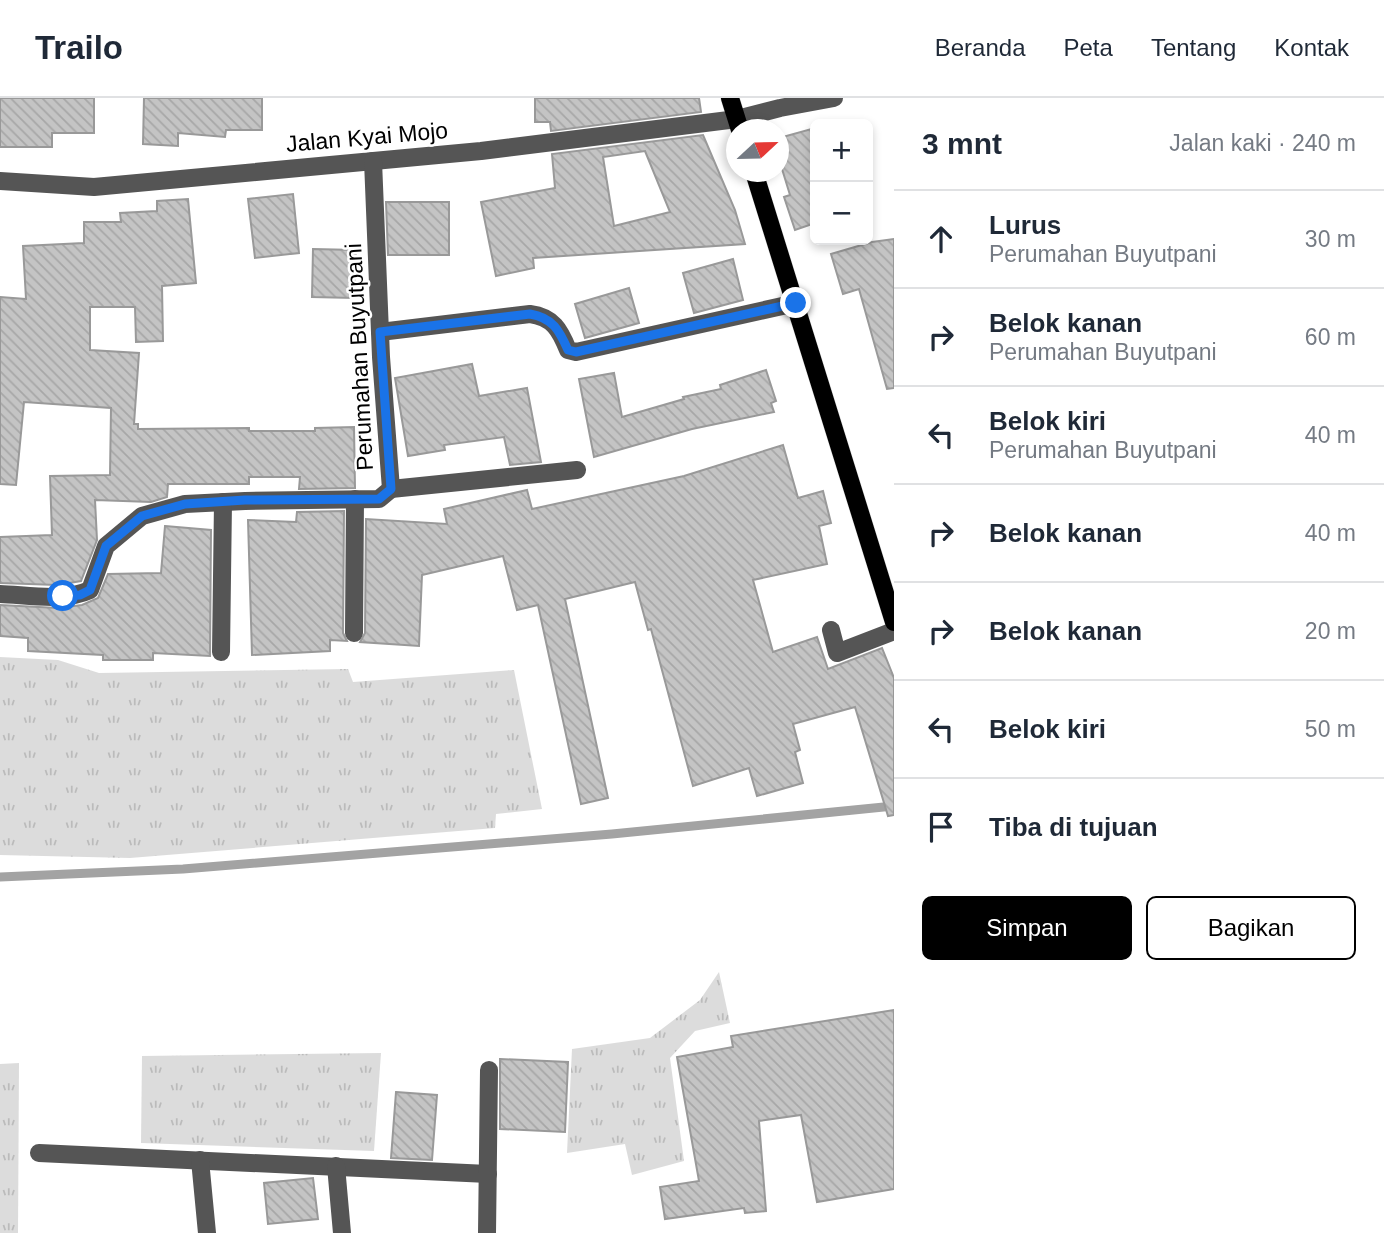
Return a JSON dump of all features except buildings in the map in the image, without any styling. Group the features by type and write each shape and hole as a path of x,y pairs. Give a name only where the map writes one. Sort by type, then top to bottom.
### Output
{"main road":[{"path":"730,98 736,119"},
{"path":"757,182 894,622"}],"street":[{"name":"Jalan Kyai Mojo","path":"756,119 834,98"},
{"name":"Jalan Kyai Mojo","path":"0,181 94,187 726,125"},
{"name":"Perumahan Buyutpani","path":"0,594 80,595 90,590 106,546 142,516 185,504 379,499 391,489 380,332 373,161"},
{"path":"380,332 540,315 559,330 568,350 576,352 796,303"},
{"path":"391,489 577,470"},
{"path":"354,633 355,499"},
{"path":"220,652 223,502"},
{"path":"831,630 837,653 894,631"},
{"path":"487,1233 489,1070"},
{"path":"39,1153 488,1174"},
{"path":"200,1160 207,1233"},
{"path":"336,1167 342,1233"}],"green space":[{"path":"0,657 58,660 99,673 348,669 353,682 514,670 542,809 496,814 495,828 130,858 0,855"},
{"path":"719,972 730,1023 695,1031 670,1058 684,1161 632,1175 625,1144 567,1153 572,1049 650,1038 700,1000"},
{"path":"381,1053 374,1151 141,1143 142,1056"},
{"path":"19,1063 18,1233 0,1233 0,1064"}],"waterway":[{"path":"0,877 183,869 612,834 894,806"}],"route":[{"path":"63,596 80,595 90,590 106,546 142,516 185,504 245,500 379,499 386,495 391,489 380,332 540,315 559,330 568,350 576,352 796,303"}]}
